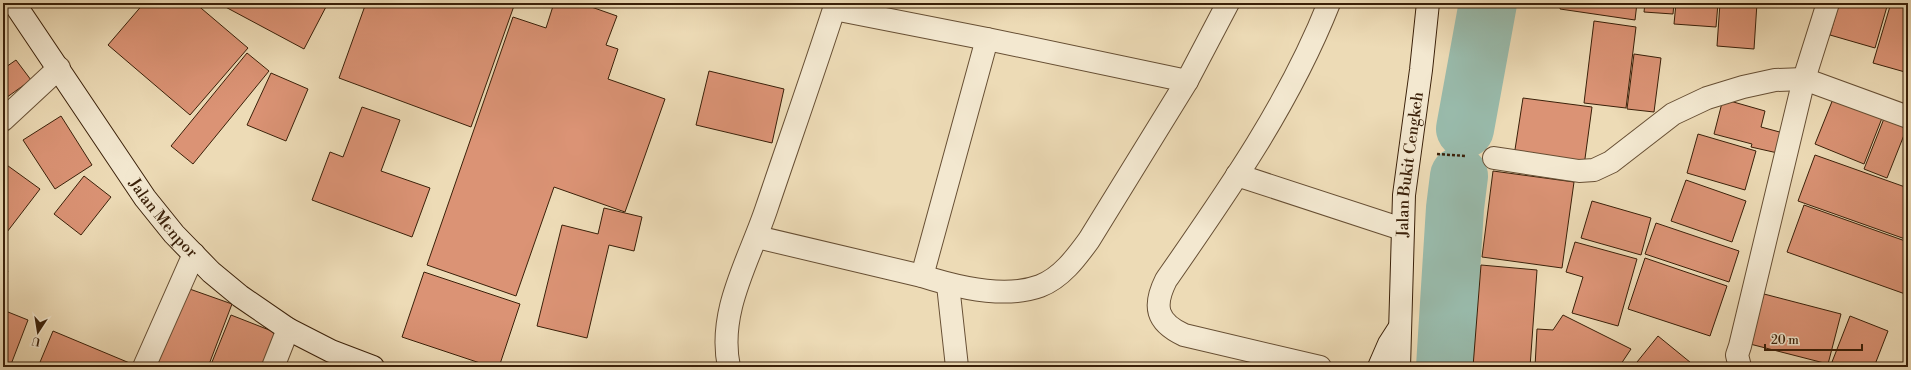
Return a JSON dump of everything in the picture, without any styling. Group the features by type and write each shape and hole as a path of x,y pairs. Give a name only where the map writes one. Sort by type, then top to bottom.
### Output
{"street":[{"name":"Jalan Menpor","path":"14,3 145,198 174,234 211,272 240,296 288,329 331,351 373,367"},
{"path":"757,237 922,276 948,284 990,291 1016,291 1040,286 1056,277 1074,260 1089,240 1187,81 1228,3"},
{"path":"1320,367 1184,334 1167,326 1159,308 1159,299 1166,280 1237,175 1284,101 1311,48 1329,3"},
{"name":"Jalan Bukit Cengkeh","path":"1399,367 1404,195 1421,70 1428,3"},
{"path":"1740,367 1738,356 1740,346 1804,79 1828,3"},
{"path":"729,367 726,342 728,316 737,284 757,237 835,6 1187,81"},
{"path":"922,276 987,39"},
{"path":"3,120 58,68"},
{"path":"1494,158 1579,171 1594,170 1611,162 1673,114 1707,98 1743,87 1775,80 1804,79 1908,117"},
{"path":"1237,175 1402,229"},
{"path":"144,367 194,254"},
{"path":"948,284 957,367"},
{"path":"1379,367 1389,344 1400,327"},
{"path":"273,367 288,329"}],"path":[{"path":"1452,155 1467,156"}],"building":[{"path":"144,3 195,3 248,48 190,115 108,45"},
{"path":"218,3 328,3 304,49"},
{"path":"366,3 515,3 471,127 339,78"},
{"path":"554,3 580,3 617,16 606,45 618,49 608,79 665,99 625,212 554,187 516,296 427,265 513,17 546,28"},
{"path":"1561,3 1637,3 1635,20 1560,9"},
{"path":"1645,3 1674,3 1673,14 1644,12"},
{"path":"1676,3 1718,3 1716,27 1674,24"},
{"path":"1720,3 1757,3 1754,49 1717,46"},
{"path":"1839,3 1888,3 1875,48 1830,35"},
{"path":"1891,3 1908,5 1908,62 1905,72 1873,63"},
{"path":"1594,21 1636,27 1626,108 1584,103"},
{"path":"247,53 269,71 193,164 171,146"},
{"path":"1634,54 1661,58 1654,112 1627,109"},
{"path":"16,60 31,80 3,100 3,69"},
{"path":"709,71 784,89 772,143 696,125"},
{"path":"271,73 308,89 286,141 247,125"},
{"path":"1908,87 1908,108 1903,106"},
{"path":"1835,94 1884,113 1864,164 1815,144"},
{"path":"1523,98 1592,107 1584,166 1514,156"},
{"path":"1723,99 1765,111 1761,127 1787,134 1782,154 1751,147 1752,144 1714,134"},
{"path":"362,107 400,120 381,171 430,188 412,237 312,200 330,152 343,157"},
{"path":"1887,111 1908,125 1887,178 1864,169"},
{"path":"61,116 92,165 55,189 23,140"},
{"path":"1698,134 1756,151 1745,190 1687,173"},
{"path":"1815,155 1908,188 1908,240 1798,201"},
{"path":"4,163 40,189 7,232 3,229"},
{"path":"1493,171 1574,182 1562,268 1482,257"},
{"path":"84,176 111,197 81,235 54,214"},
{"path":"1686,180 1746,201 1732,242 1671,221"},
{"path":"1592,201 1651,218 1641,255 1581,238"},
{"path":"1804,205 1908,242 1908,295 1787,252"},
{"path":"604,208 642,217 634,251 609,245 587,338 537,326 562,225 598,234"},
{"path":"1656,223 1739,251 1729,282 1645,254"},
{"path":"1575,242 1637,259 1618,326 1572,313 1583,277 1566,272"},
{"path":"1645,258 1727,286 1710,336 1628,309"},
{"path":"1481,265 1537,270 1530,367 1473,367"},
{"path":"3,267 8,271 3,278"},
{"path":"424,272 520,304 499,367 492,367 402,337"},
{"path":"184,287 232,304 208,367 154,367"},
{"path":"1764,294 1841,314 1828,364 1750,344"},
{"path":"3,310 28,320 10,367 3,367"},
{"path":"231,315 282,335 269,367 210,367"},
{"path":"1563,315 1631,349 1619,367 1535,367 1537,329 1553,330"},
{"path":"1850,316 1888,331 1874,367 1844,367 1832,362"},
{"path":"53,331 132,364 131,367 38,367"},
{"path":"1658,336 1696,367 1633,367"}],"waterway":[{"path":"1465,129 1488,3"},
{"path":"1445,367 1455,208 1459,176"}]}
